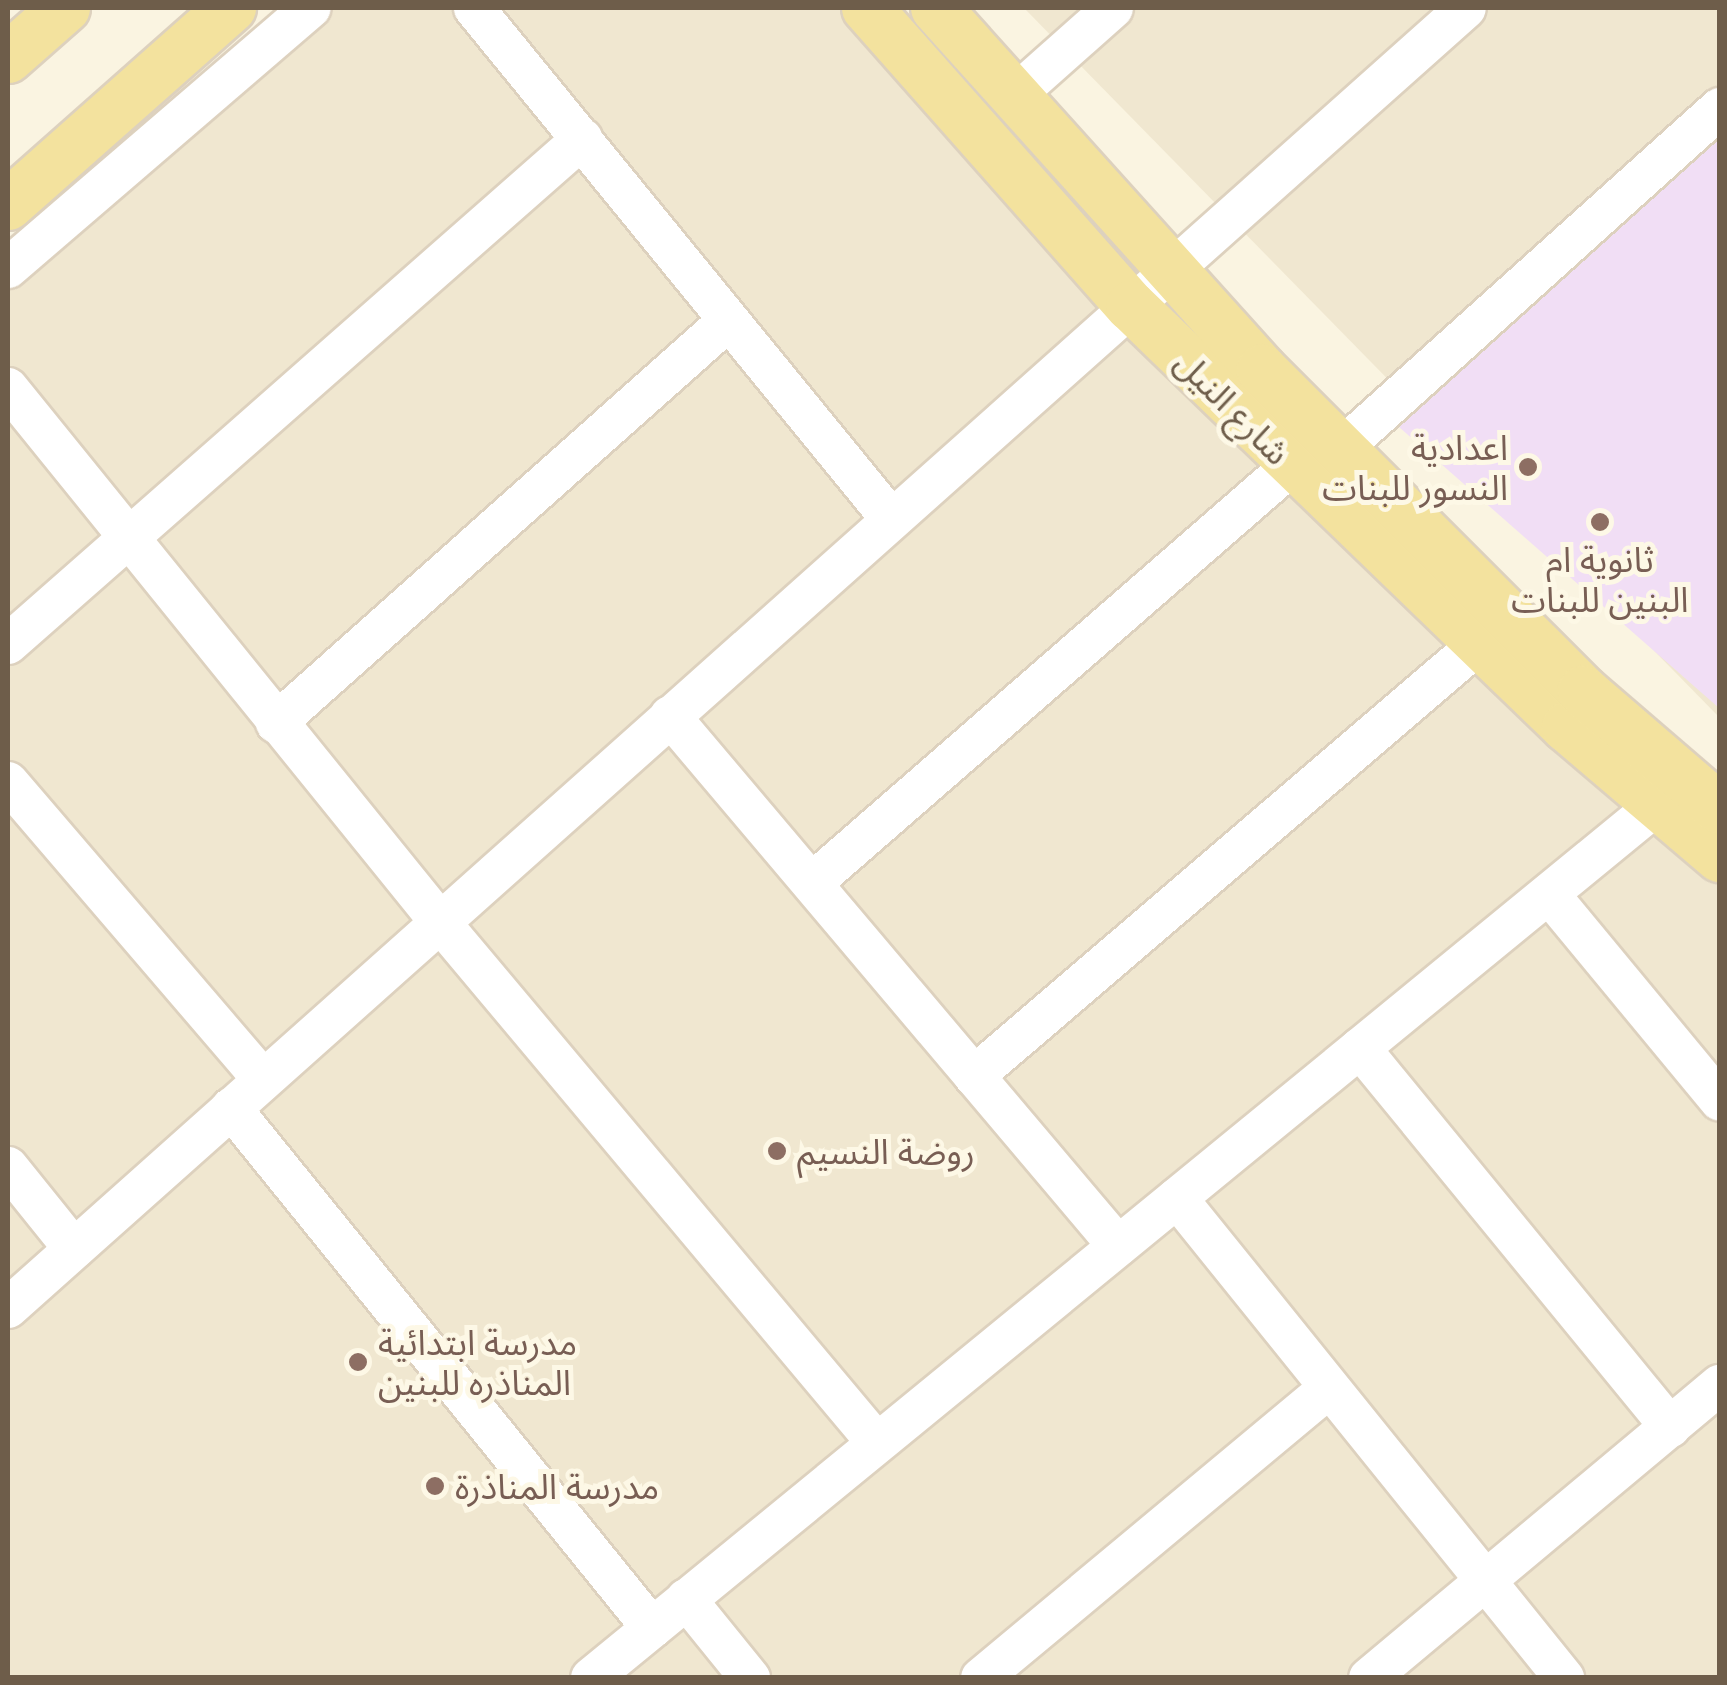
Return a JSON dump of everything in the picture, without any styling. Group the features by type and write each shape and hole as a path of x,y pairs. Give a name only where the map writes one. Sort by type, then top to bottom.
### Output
{"main road":[{"path":"8,14 16,8"},
{"path":"8,58 65,8"},
{"path":"8,162 182,8"},
{"path":"8,204 231,8"},
{"name":"شارع النيل","path":"866,8 1131,306 1292,466 1495,631 1658,805 1720,857"},
{"path":"936,8 1172,272 1341,450 1495,631 1583,691 1720,809"}],"street":[{"path":"8,268 310,8"},
{"path":"474,8 891,519"},
{"path":"1014,96 1114,8"},
{"path":"8,1308 1466,8"},
{"path":"1341,450 1720,108"},
{"path":"8,644 582,140"},
{"path":"276,723 730,320"},
{"path":"8,388 276,723 877,1443"},
{"path":"812,883 1292,466"},
{"path":"974,1076 1495,631"},
{"path":"670,716 1118,1246"},
{"path":"8,782 263,1080"},
{"path":"591,1678 1658,805"},
{"path":"1549,894 1720,1101"},
{"path":"1360,1048 1670,1427"},
{"path":"231,1108 652,1628"},
{"path":"8,1166 74,1248"},
{"path":"1177,1198 1484,1585 1564,1678"},
{"path":"1369,1678 1720,1385"},
{"path":"981,1678 1328,1389"},
{"path":"686,1599 750,1678"}],"shaded area":[{"path":"314,8 864,8 1719,848 1719,1677 8,1677 8,271"},
{"path":"1024,8 1719,8 1719,717"},
{"path":"1719,138 1719,708 1399,427"}],"place":[{"name":"اعدادية النسور للبنات","path":"1528,467"},
{"name":"ثانوية ام البنين للبنات","path":"1600,522"},
{"name":"روضة النسيم","path":"777,1151"},
{"name":"مدرسة ابتدائية المناذره للبنين","path":"358,1362"},
{"name":"مدرسة المناذرة","path":"435,1486"}]}
